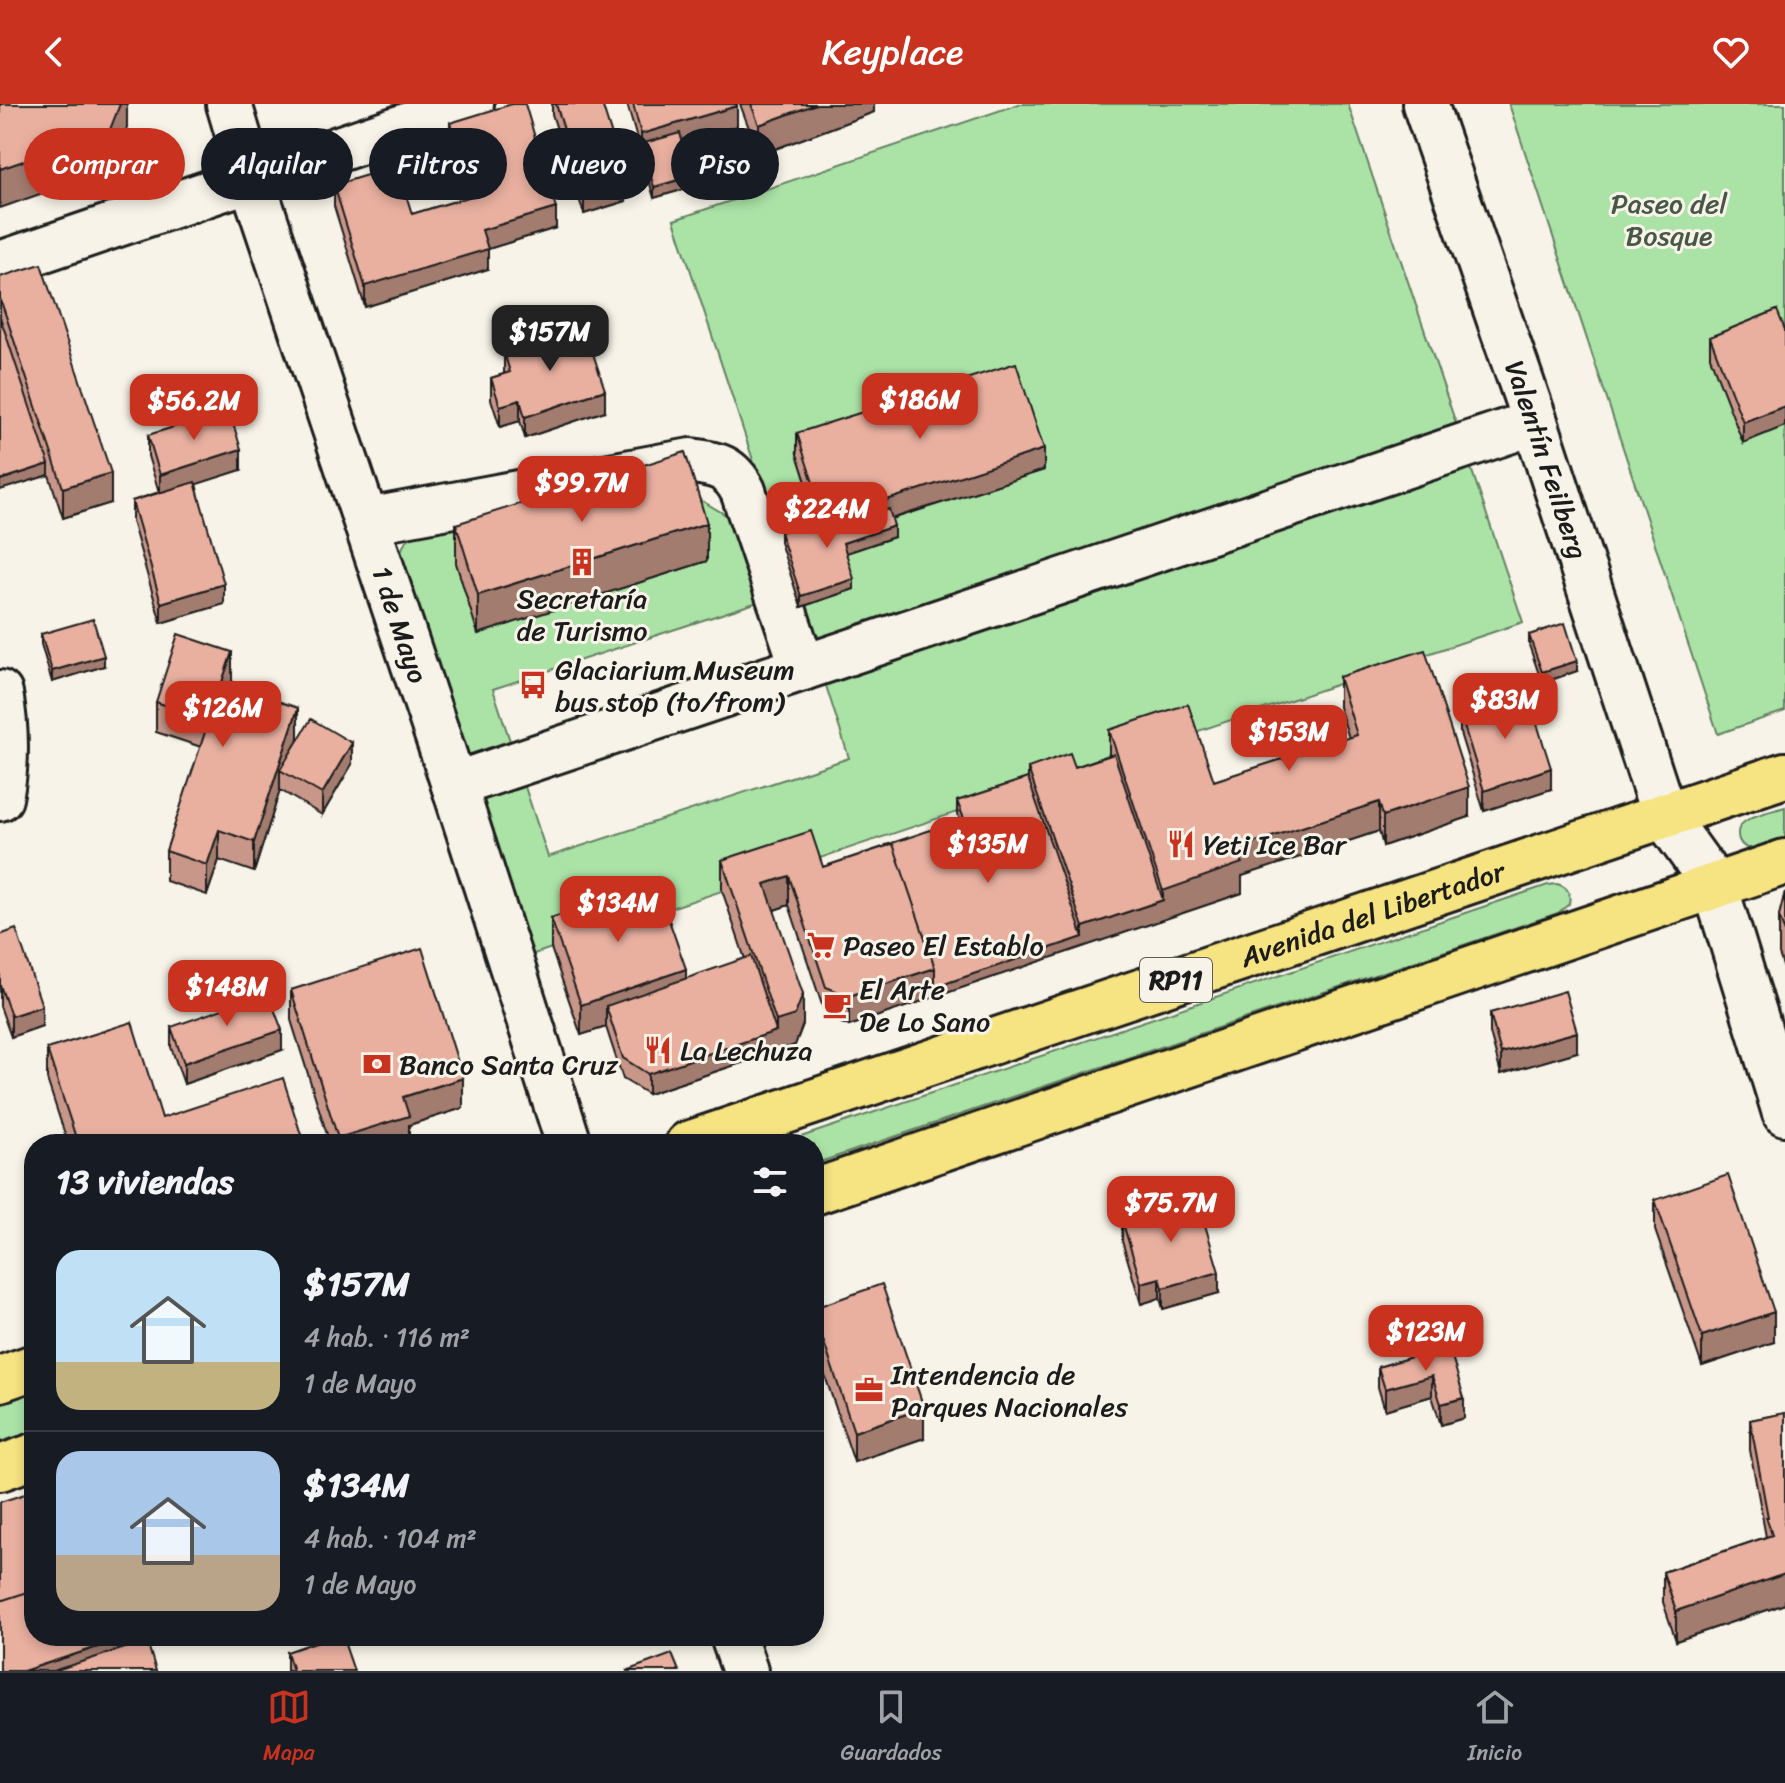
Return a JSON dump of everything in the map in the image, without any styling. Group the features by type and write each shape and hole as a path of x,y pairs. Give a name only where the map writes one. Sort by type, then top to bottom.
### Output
{"main road":[{"name":"Avenida del Libertador","path":"718,1134 1785,775"},
{"path":"824,1189 1785,862"},
{"path":"0,1379 24,1371"},
{"path":"0,1468 24,1460"}],"street":[{"name":"1 de Mayo","path":"229,104 236,128"},
{"path":"353,144 471,104"},
{"name":"Valentín Feilberg","path":"1425,104 1535,422 1664,815 1715,886 1785,1113"},
{"path":"0,264 201,195"},
{"name":"1 de Mayo","path":"258,200 454,785 566,1134"},
{"path":"454,785 1535,422"},
{"path":"367,521 691,461 724,468 737,479 743,491 803,668"},
{"path":"0,693 4,715 0,798"},
{"path":"736,1646 745,1671"}],"green space":[{"path":"1019,104 1348,104 1523,622 528,956 399,556 405,542 416,533 685,491 726,515 738,529 761,601 493,689 548,857 849,758 801,607 843,554 894,537 797,454 821,529 780,542 674,220 733,200 779,200 779,185"},
{"name":"Paseo del Bosque","path":"1509,104 1785,104 1785,711 1718,734"},
{"path":"1785,807 1785,839 1754,849 1743,845 1738,833 1743,823"},
{"path":"1557,884 1568,891 1569,904 1558,913 824,1161 824,1134 810,1134"},
{"path":"24,1392 24,1434 0,1442 0,1400"}],"building":[{"path":"0,104 120,104 111,128 24,128 24,161 0,169"},
{"path":"512,104 525,104 532,128 523,128 523,200 554,200 556,208 482,230 488,249 365,286 339,200 353,200 353,179 369,174 369,200 408,200 412,214 459,200 507,200 507,128 452,128 450,123"},
{"path":"556,104 602,104 610,128 563,128"},
{"path":"633,104 737,104 655,130 639,128"},
{"path":"751,104 816,104 759,125"},
{"path":"671,136 671,182 655,187 655,140"},
{"path":"41,264 111,473 63,488 0,298 0,277"},
{"path":"1777,310 1785,330 1785,406 1743,422 1710,337"},
{"path":"0,317 49,464 0,480"},
{"path":"584,326 605,390 525,417 520,400 500,406 491,378 510,372 504,352"},
{"path":"1016,363 1044,449 825,520 797,433"},
{"path":"229,410 241,449 160,475 148,435"},
{"path":"685,452 707,523 478,595 456,524"},
{"path":"195,482 224,584 161,603 132,501"},
{"path":"889,509 894,526 843,543 854,579 801,596 780,532 821,518 825,530"},
{"path":"93,619 104,656 52,671 41,634"},
{"path":"1565,623 1577,661 1542,672 1529,635"},
{"path":"178,634 232,652 222,682 298,708 254,842 219,830 207,865 166,851 209,720 156,702"},
{"path":"1425,650 1469,787 1383,816 1379,802 1237,848 1242,863 1163,891 1109,730 1188,704 1214,781 1357,735 1339,677"},
{"path":"1527,692 1551,768 1484,791 1460,713"},
{"path":"311,719 352,743 322,794 280,770"},
{"path":"1070,753 1075,767 1114,754 1163,900 1083,927 1028,768"},
{"path":"1028,778 1083,937 935,987 935,968 893,844 886,845 964,819 957,801"},
{"path":"811,831 823,867 893,844 935,968 849,996 826,987 789,876 765,884 803,994 795,1015 776,1021 722,860"},
{"path":"656,883 686,969 581,1005 551,918"},
{"path":"1785,892 1785,933 1779,916"},
{"path":"16,929 42,1006 11,1016 0,985 0,935"},
{"name":"Banco Santa Cruz","path":"422,948 463,1078 403,1097 409,1116 351,1134 337,1134 291,990"},
{"path":"751,956 776,1031 648,1074 623,1058 606,1006"},
{"path":"1565,991 1577,1032 1501,1053 1490,1013"},
{"path":"268,993 282,1030 184,1063 171,1027"},
{"path":"132,1022 162,1118 283,1078 301,1134 75,1134 47,1049"},
{"path":"1728,1175 1774,1312 1702,1336 1655,1200"},
{"path":"1197,1198 1219,1272 1163,1288 1160,1278 1141,1283 1122,1220"},
{"name":"Intendencia de Parques Nacionales","path":"882,1284 924,1408 854,1432 824,1343 824,1304"},
{"path":"1449,1346 1464,1398 1441,1404 1432,1376 1385,1389 1378,1367"},
{"path":"1785,1413 1785,1574 1676,1611 1663,1572 1772,1535 1766,1517 1750,1420"},
{"path":"24,1494 24,1593 0,1601 0,1502"},
{"path":"24,1593 24,1646 101,1646 23,1671 0,1671 0,1601"},
{"path":"131,1646 148,1646 156,1671 53,1671"},
{"path":"304,1646 345,1646 354,1671 293,1671 287,1652"},
{"path":"672,1654 679,1671 626,1671"}],"place":[{"name":"Secretaría de Turismo","path":"582,562"},
{"name":"Glaciarium Museum bus stop (to/from)","path":"533,685"},
{"name":"Yeti Ice Bar","path":"1181,844"},
{"name":"Paseo El Establo","path":"821,945"},
{"name":"El Arte De Lo Sano","path":"837,1005"},
{"name":"La Lechuza","path":"658,1050"},
{"name":"Banco Santa Cruz","path":"377,1064"},
{"name":"Intendencia de Parques Nacionales","path":"869,1390"}]}
